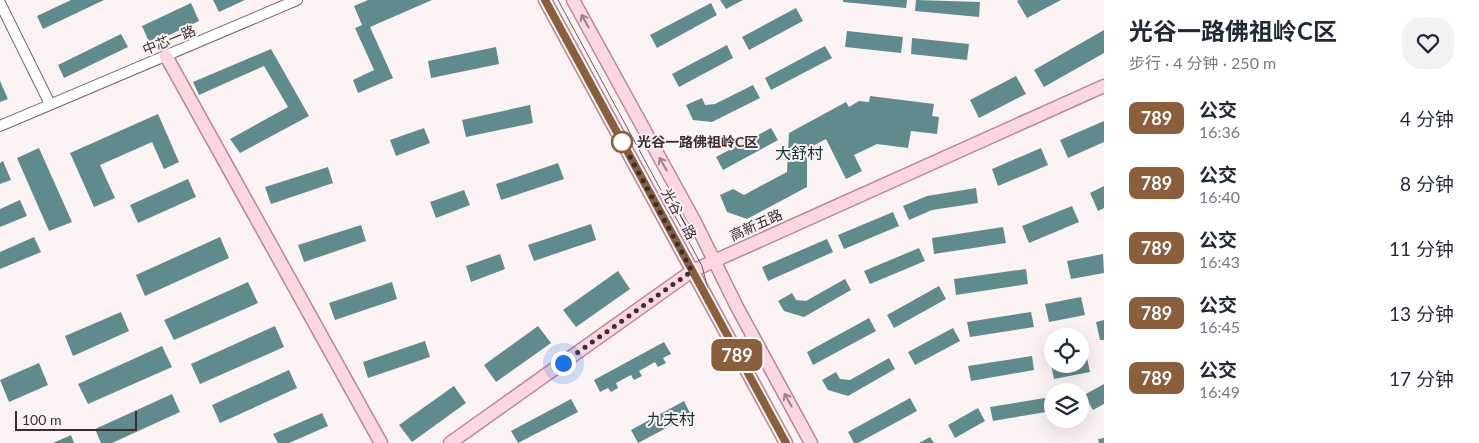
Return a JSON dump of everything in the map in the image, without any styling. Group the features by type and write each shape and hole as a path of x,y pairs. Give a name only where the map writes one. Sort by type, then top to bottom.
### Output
{"main road":[{"name":"光谷一路","path":"545,0 786,443"},
{"name":"光谷一路","path":"573,0 695,222 737,307 811,443"},
{"path":"163,58 375,443"},
{"path":"163,58 381,443"},
{"name":"高新五路","path":"450,443 692,271 1104,86"}],"street":[{"name":"中芯一路","path":"0,126 297,0"},
{"path":"0,2 50,104"}],"building":[{"path":"71,0 104,0 43,29 37,16"},
{"path":"213,0 245,0 219,12"},
{"path":"368,0 432,0 370,27 393,78 358,93 353,80 374,70 355,28 362,25 354,6"},
{"path":"720,0 743,0 726,9"},
{"path":"843,0 907,0 906,8 843,2"},
{"path":"916,0 980,2 979,17 915,11"},
{"path":"1061,0 1027,18 1017,1"},
{"path":"191,3 199,21 150,44 142,26"},
{"path":"711,3 717,15 657,48 650,35"},
{"path":"796,8 803,21 749,50 742,37"},
{"path":"1104,30 1104,53 1044,87 1034,70"},
{"path":"847,31 903,37 901,53 845,47"},
{"path":"121,34 128,47 64,78 58,65"},
{"path":"912,38 969,44 967,60 911,54"},
{"path":"727,45 733,58 679,87 672,74"},
{"path":"825,46 832,58 771,90 765,78"},
{"path":"496,47 499,64 431,78 428,61"},
{"path":"271,49 309,116 240,153 230,139 288,107 264,66 199,95 193,82"},
{"path":"1016,76 1026,94 979,118 970,100"},
{"path":"0,81 8,99 0,102"},
{"path":"753,85 760,98 712,122 693,120 686,105 702,98 705,105 715,104"},
{"path":"870,96 934,104 932,116 939,117 937,134 911,131 908,148 877,144 854,155 862,171 846,179 826,139 807,149 807,187 747,219 727,212 720,195 733,189 744,195 787,172 789,133 846,102 849,107 859,101 869,102"},
{"path":"530,105 533,123 466,137 462,120"},
{"path":"158,114 179,162 164,169 152,142 100,165 115,198 94,207 70,153"},
{"path":"1104,121 1104,142 1068,158 1060,140"},
{"path":"424,128 430,143 396,156 390,140"},
{"path":"771,128 778,140 723,170 716,157"},
{"path":"39,148 72,222 49,231 17,158"},
{"path":"1041,148 1048,165 998,186 992,169"},
{"path":"3,161 11,180 0,184 0,163"},
{"path":"558,163 564,179 501,200 496,184"},
{"path":"328,167 333,183 271,204 265,187"},
{"path":"188,179 196,197 138,223 130,205"},
{"path":"1104,186 1104,208 1098,211 1090,193"},
{"path":"976,188 978,203 932,210 909,220 903,206 927,196"},
{"path":"464,190 470,205 436,218 430,202"},
{"path":"20,200 27,216 0,227 0,209"},
{"path":"1072,206 1079,222 1029,243 1022,226"},
{"path":"893,212 899,226 844,249 838,235"},
{"path":"591,224 596,240 534,261 528,245"},
{"path":"361,225 366,241 304,262 298,245"},
{"path":"1003,227 1006,243 934,254 932,238"},
{"path":"34,237 41,252 0,269 0,252"},
{"path":"220,237 229,258 145,296 136,275"},
{"path":"827,239 833,252 768,281 762,267"},
{"path":"919,248 925,261 870,284 864,271"},
{"path":"500,254 505,269 471,282 466,266"},
{"path":"1103,254 1104,273 1071,279 1067,261"},
{"path":"1026,269 1028,284 956,295 954,279"},
{"path":"618,271 630,289 576,327 563,310"},
{"path":"845,279 851,290 804,317 784,311 778,301 792,293 796,300 806,301"},
{"path":"248,282 258,303 174,340 164,320"},
{"path":"392,282 397,299 335,320 329,303"},
{"path":"939,286 946,299 894,328 887,315"},
{"path":"1081,297 1085,315 1049,322 1045,304"},
{"path":"121,312 129,331 73,356 65,336"},
{"path":"1031,312 1034,327 970,337 967,322"},
{"path":"869,318 876,331 813,365 807,352"},
{"path":"1104,320 1104,340 1100,340 1096,322"},
{"path":"275,326 284,347 200,384 191,364"},
{"path":"538,326 551,343 496,382 484,365"},
{"path":"953,328 960,341 915,365 908,352"},
{"path":"425,341 430,357 368,378 363,362"},
{"path":"664,342 671,354 663,358 666,363 658,367 655,362 639,371 642,376 634,380 631,375 616,383 618,388 611,392 608,388 600,392 594,380"},
{"path":"162,346 172,367 88,404 78,384"},
{"path":"1032,356 1034,370 971,381 968,366"},
{"path":"889,358 895,369 848,396 828,390 822,380 836,372 840,379 850,380"},
{"path":"39,363 48,385 9,402 0,380"},
{"path":"289,370 297,388 220,423 212,405"},
{"path":"1053,373 1085,373 1054,379"},
{"path":"1104,384 1104,404 1093,410 1089,403 1089,392"},
{"path":"454,386 466,403 412,442 399,425"},
{"path":"172,394 180,412 112,443 101,443 95,429"},
{"path":"910,398 917,411 858,443 854,443 848,432"},
{"path":"1044,398 1044,412 993,421 990,407"},
{"path":"571,399 578,412 518,443 511,431"},
{"path":"684,401 691,415 638,443 631,430"},
{"path":"978,408 985,421 955,438 948,425"},
{"path":"322,413 328,426 289,443 278,443 273,434"},
{"path":"71,435 74,443 53,443"},
{"path":"930,437 934,443 919,443"},
{"path":"1104,438 1104,443 1099,443 1098,439"}],"tram line":[{"path":"558,0 702,266 711,301 789,443"}],"bus line":[{"name":"789","path":"545,0 786,443"}],"place":[{"name":"光谷一路佛祖岭C区","path":"622,142"}],"district":[{"name":"大舒村","path":"799,153"},
{"name":"九夫村","path":"671,419"}],"route":[{"path":"563,363 692,271 622,142"}]}
